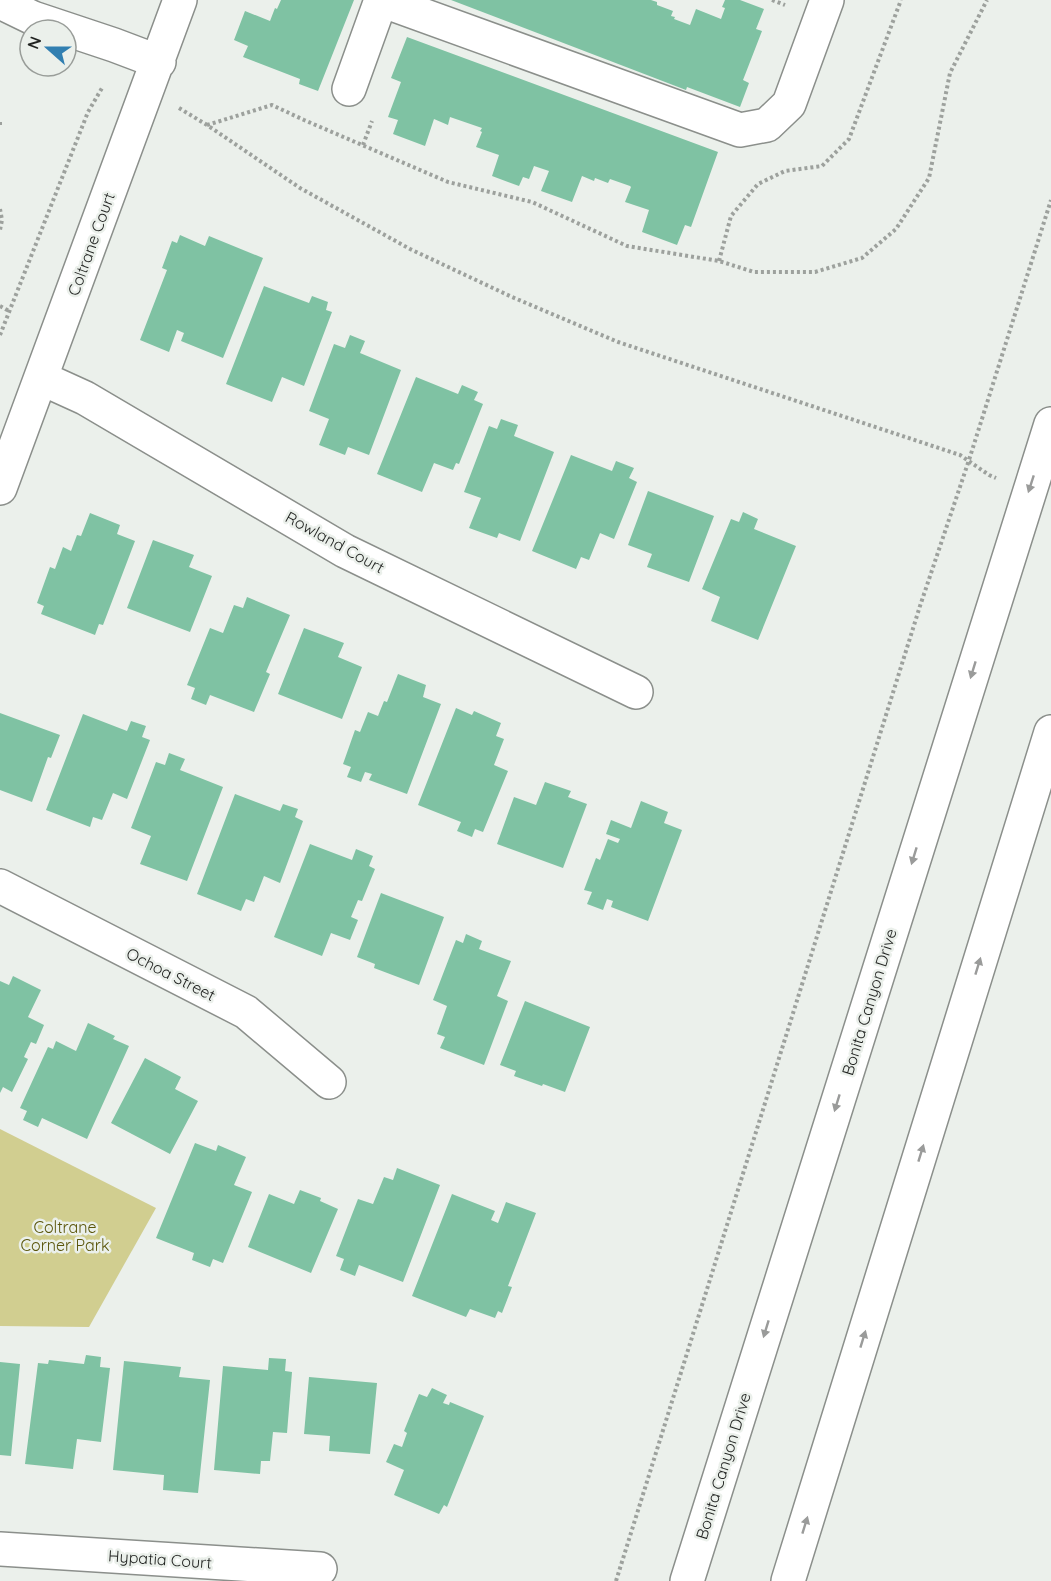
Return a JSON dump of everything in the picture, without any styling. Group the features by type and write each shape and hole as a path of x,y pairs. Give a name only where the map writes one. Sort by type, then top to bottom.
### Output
{"street":[{"name":"Coltrane Court","path":"0,488 180,0"},
{"path":"349,89 381,0 740,130 767,125 789,104 827,0"},
{"path":"0,2 33,18 159,62"},
{"name":"Rowland Court","path":"41,378 85,398 345,551 636,692"},
{"name":"Bonita Canyon Drive","path":"687,1581 1050,427"},
{"path":"788,1581 1051,732"},
{"name":"Ochoa Street","path":"0,886 246,1012 329,1082"},
{"name":"Hypatia Court","path":"0,1549 320,1569"}],"path":[{"path":"719,261 731,216 758,184 784,171 822,166 849,139 902,0"},
{"path":"207,125 272,105 448,182 531,202 627,246 719,261 754,272 815,272 862,258 896,229 929,178 950,73 987,0"},
{"path":"0,335 88,112 102,88"},
{"path":"178,108 300,188 410,249 512,297 618,342 960,455 989,475"},
{"path":"616,1581 920,606 969,460 1051,200"},
{"path":"0,209 2,220 0,230"},
{"path":"0,306 9,311"}],"green space":[{"name":"Coltrane Corner Park","path":"0,1129 156,1208 89,1327 0,1326"}],"building":[{"path":"281,0 354,0 318,91 299,84 300,79 243,57 248,46 234,40 245,11 270,21"},
{"path":"451,0 651,0 673,11 671,16 675,17 674,19 690,25 696,9 721,19 725,0 740,0 764,9 756,29 762,31 743,80 749,83 740,107 687,87 686,90"},
{"path":"407,37 718,152 691,227 685,225 677,245 642,232 649,210 625,202 631,187 610,179 608,183 582,176 572,202 541,191 549,171 534,166 529,179 523,177 519,186 492,176 499,155 476,147 482,128 450,117 448,125 434,119 425,146 393,134 398,120 388,117 401,82 391,78"},
{"path":"180,235 205,246 209,236 263,258 223,358 181,341 184,333 177,330 169,352 140,340 167,270 162,268 172,241 177,243"},
{"path":"264,286 309,303 312,296 328,302 326,310 332,312 304,386 282,377 272,402 226,384"},
{"path":"350,335 365,341 360,353 401,370 369,455 348,447 345,455 319,445 329,419 309,411 334,344 345,348"},
{"path":"416,377 458,394 462,385 478,392 474,400 483,404 459,464 456,463 453,470 434,463 422,492 377,474"},
{"path":"501,419 518,425 514,436 554,452 520,541 499,533 497,538 469,528 481,498 464,492 489,426 497,429"},
{"path":"571,455 612,471 616,461 634,468 629,478 637,482 614,539 600,533 589,560 581,557 576,569 532,551"},
{"path":"648,491 714,516 689,582 647,567 652,554 628,545"},
{"path":"743,512 758,519 754,529 796,546 758,640 711,621 720,597 702,589 731,519 739,522"},
{"path":"90,513 120,525 117,534 135,541 103,625 99,624 95,635 41,614 44,606 37,603 50,567 55,569 63,547 71,551 77,535 81,536"},
{"path":"153,540 194,555 189,567 212,576 190,632 127,608"},
{"path":"247,597 290,615 266,672 270,674 254,712 210,695 206,705 191,699 195,688 187,685 210,628 223,633 234,605 243,608"},
{"path":"304,628 344,643 338,657 362,667 342,719 278,694"},
{"path":"398,674 426,685 423,697 441,704 407,794 369,780 372,774 365,772 361,782 347,777 351,767 343,764 355,730 360,732 368,712 378,716 384,701 387,702"},
{"path":"456,708 472,715 474,711 501,723 496,736 504,739 494,765 508,771 483,832 475,829 472,837 457,831 461,822 418,805"},
{"path":"0,713 60,735 51,758 48,757 32,802 0,790"},
{"path":"83,714 127,731 131,721 146,726 142,737 150,740 127,799 113,793 102,820 93,817 90,827 46,810"},
{"path":"169,753 185,759 180,770 223,787 187,881 140,864 151,836 131,828 156,762 165,765"},
{"path":"545,782 571,791 568,797 587,804 563,868 497,844 514,797 536,805"},
{"path":"235,794 280,811 283,804 298,809 295,817 303,821 280,883 264,876 254,902 246,899 241,911 197,894"},
{"path":"641,801 668,812 664,823 682,830 648,921 611,907 613,901 607,899 603,910 587,904 592,892 584,890 596,858 600,860 608,839 618,843 620,839 606,834 611,820 631,828"},
{"path":"310,844 352,860 356,849 373,856 369,866 375,869 362,901 358,900 351,917 358,920 350,940 331,933 322,956 274,937"},
{"path":"381,893 444,917 419,985 374,968 375,964 357,957"},
{"path":"466,934 482,941 479,949 511,961 497,996 508,1001 484,1065 440,1048 445,1037 437,1034 447,1006 433,1000 456,940 463,943"},
{"path":"13,976 41,990 28,1017 44,1025 36,1044 31,1042 24,1057 28,1059 12,1092 3,1087 0,1093 0,981 9,985"},
{"path":"525,1001 590,1027 565,1092 514,1076 516,1071 500,1065"},
{"path":"88,1023 115,1036 113,1039 129,1046 87,1139 42,1118 38,1127 23,1120 27,1111 20,1108 48,1047 53,1049 56,1041 76,1051"},
{"path":"145,1058 181,1077 175,1089 198,1101 170,1154 111,1123"},
{"path":"195,1143 216,1151 218,1145 246,1157 234,1185 252,1192 223,1263 213,1259 210,1267 192,1260 194,1253 156,1238"},
{"path":"397,1168 440,1185 403,1282 359,1265 355,1276 340,1270 344,1259 336,1256 358,1199 373,1204 384,1177 393,1180"},
{"path":"300,1190 321,1198 320,1201 338,1209 311,1273 248,1247 269,1194 294,1204"},
{"path":"452,1194 495,1211 491,1220 498,1223 506,1202 536,1213 508,1286 512,1287 502,1313 498,1311 495,1318 470,1309 466,1317 412,1296"},
{"path":"86,1355 101,1357 100,1367 110,1368 101,1442 77,1439 73,1469 25,1464 38,1363 48,1364 49,1360 84,1364"},
{"path":"269,1358 286,1359 285,1371 292,1372 287,1433 273,1432 270,1461 261,1461 260,1474 214,1470 223,1366 268,1370"},
{"path":"124,1361 181,1367 179,1377 210,1380 198,1493 163,1490 164,1475 113,1470"},
{"path":"0,1362 20,1364 11,1456 0,1455"},
{"path":"309,1377 377,1383 370,1454 329,1451 330,1436 304,1434"},
{"path":"432,1388 447,1395 443,1403 449,1405 450,1402 484,1416 447,1507 444,1505 439,1514 394,1495 404,1470 386,1462 394,1444 402,1447 407,1433 404,1431 419,1394 427,1397"}]}
